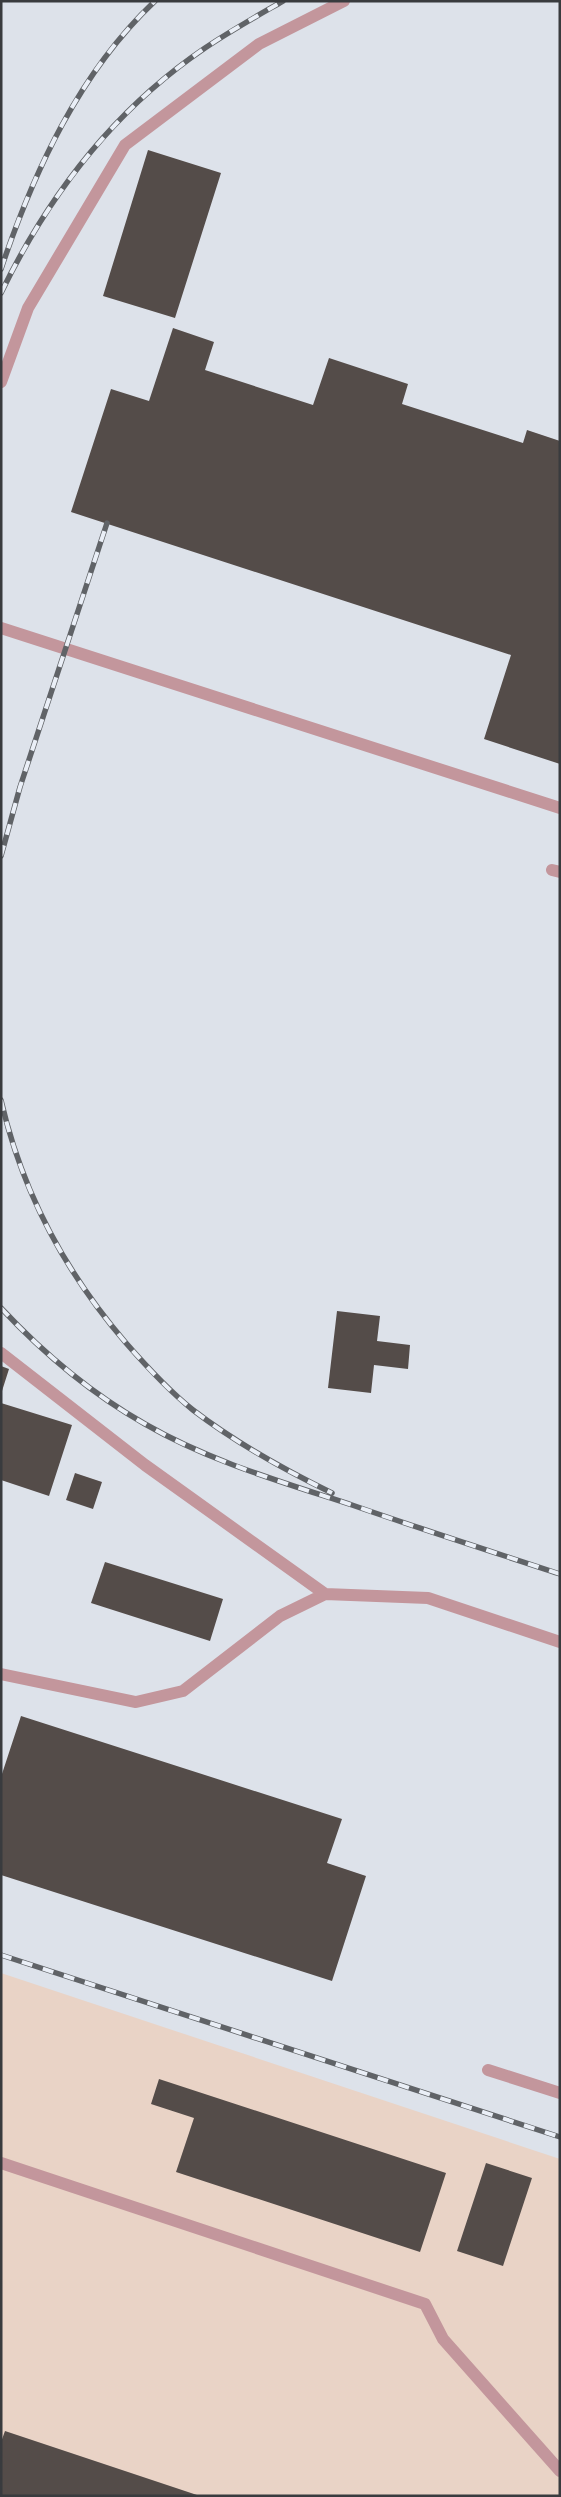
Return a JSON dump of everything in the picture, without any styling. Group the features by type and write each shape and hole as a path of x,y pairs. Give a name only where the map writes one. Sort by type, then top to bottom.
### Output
{"lane":[{"path":"1,382 28,308 125,145 259,44 344,1"},
{"path":"1,628 560,808"},
{"path":"1,1353 145,1465 326,1594"},
{"path":"1,1674 136,1702 183,1692 280,1616 326,1594 428,1598 560,1642"},
{"path":"488,2070 560,2093"},
{"path":"1,2163 425,2304 444,2339 560,2471"}],"shaded area":[{"path":"1,1973 560,2159 560,2496 1,2496"}],"building":[{"path":"148,150 221,173 175,318 103,296"},
{"path":"173,328 214,342 205,370 313,405 329,358 408,384 402,404 523,443 527,430 560,441 560,764 484,739 511,655 71,512 111,389 149,401"},
{"path":"337,1311 380,1316 377,1341 410,1345 408,1369 374,1365 371,1393 328,1388"},
{"path":"1,1366 9,1369 2,1391 1,1391"},
{"path":"1,1403 72,1425 49,1496 1,1480"},
{"path":"75,1473 102,1482 93,1509 66,1500"},
{"path":"105,1562 223,1599 210,1641 91,1603"},
{"path":"21,1716 342,1819 327,1863 366,1876 332,1981 1,1875 1,1777"},
{"path":"159,2079 446,2173 420,2252 176,2172 194,2118 151,2104"},
{"path":"486,2163 532,2178 503,2266 457,2251"},
{"path":"5,2431 197,2496 1,2496 1,2442"}],"railway":[{"path":"1,269 28,196 62,125 104,59 128,29 155,1"},
{"path":"1,293 40,222 62,189 113,127 172,72 214,42 283,1"},
{"path":"1,856 20,787 107,523"},
{"path":"1,1100 21,1167 48,1229 84,1288 126,1343 166,1386 209,1422 260,1455 332,1493"},
{"path":"1,1308 51,1357 106,1400 145,1424 194,1449 273,1479 560,1574"},
{"path":"1,1955 560,2137"}]}
